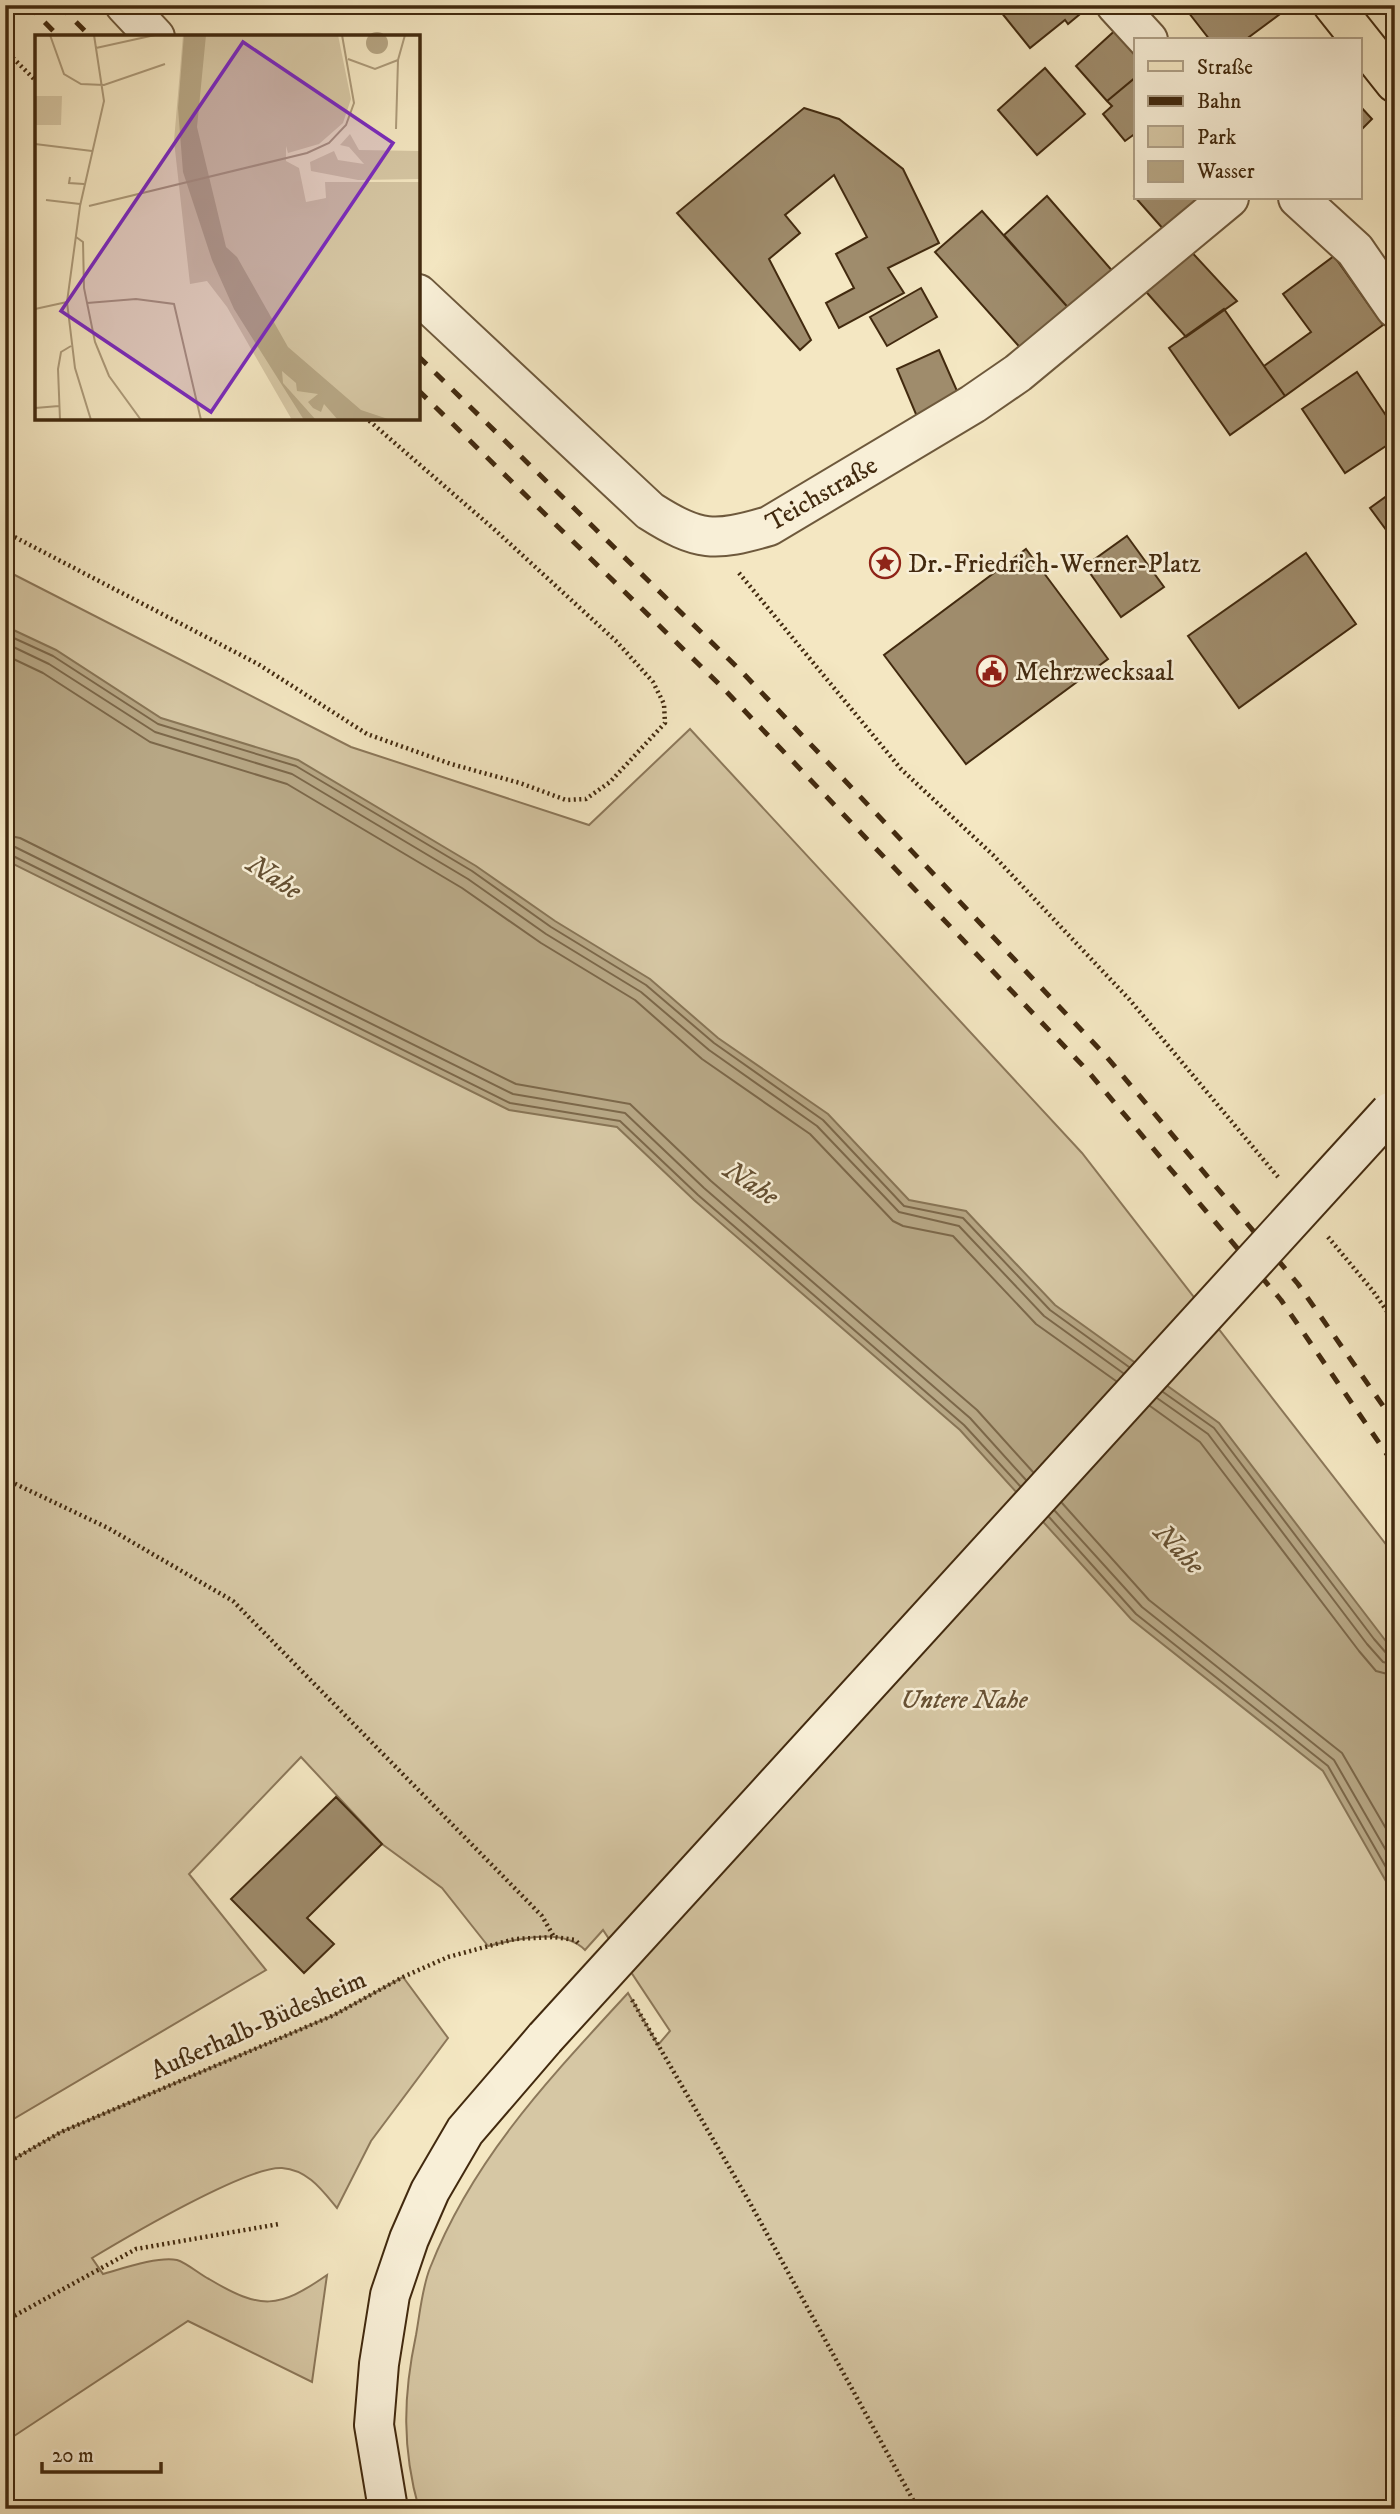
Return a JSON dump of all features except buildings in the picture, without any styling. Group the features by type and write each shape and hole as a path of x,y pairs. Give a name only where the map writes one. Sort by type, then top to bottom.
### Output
{"main road":[{"path":"1333,5 1359,38"},
{"path":"1362,41 1395,83"}],"street":[{"path":"125,5 153,35"},
{"path":"1116,5 1146,38"},
{"name":"Teichstraße","path":"420,296 650,511 678,529 709,538 738,535 769,526 973,404 1018,373 1227,200"},
{"path":"1300,200 1355,250 1395,308"},
{"path":"388,2509 374,2425 379,2364 393,2284 430,2191 465,2131 545,2038 1392,1110"}],"path":[{"path":"5,50 35,80"},
{"path":"5,532 258,664 367,734 566,800 586,799 610,782 665,723 664,704 653,682 617,642 368,420"},
{"path":"709,538 901,769 993,855 1129,999 1279,1178"},
{"path":"1323,1231 1373,1291 1395,1323"},
{"path":"5,1479 108,1528 233,1601 542,1916 554,1937"},
{"name":"Außerhalb-Büdesheim","path":"5,2164 61,2132 334,2015 403,1977 448,1957 515,1939 554,1937 575,1940 585,1950"},
{"path":"628,1993 750,2203 918,2509"},
{"path":"5,2321 135,2249 279,2224"}],"green space":[{"name":"Untere Nahe","path":"5,570 351,747 589,825 690,729 1082,1153 1395,1556 1395,2509 419,2509 407,2444 409,2379 425,2284 448,2228 468,2191 516,2121 570,2056 628,1993 658,2045 670,2031 603,1930 585,1950 575,1943 552,1937 525,1938 488,1946 442,1888 382,1844 301,1757 189,1874 266,1970 5,2124"},
{"path":"403,1977 448,2038 371,2141 337,2208 307,2177 282,2168 265,2170 187,2204 92,2258 103,2274 150,2261 177,2260 242,2296 269,2301 295,2294 327,2275 312,2382 188,2321 5,2442 5,2164 61,2132 334,2015"}],"water":[{"name":"Nahe","path":"5,626 56,650 161,718 298,760 476,866 555,921 650,979 718,1038 828,1114 909,1200 966,1211 1055,1305 1219,1423 1395,1653 1395,1897 1323,1771 1131,1619 960,1430 694,1200 617,1127 509,1110 5,860"}],"railway":[{"path":"28,5 57,35"},
{"path":"59,5 89,35"},
{"path":"420,358 743,673 1106,1056 1298,1284 1395,1423"},
{"path":"420,392 721,686 1086,1069 1281,1300 1395,1466"}],"place":[{"name":"Dr.-Friedrich-Werner-Platz","path":"885,563"},
{"name":"Mehrzwecksaal","path":"992,671"}]}
